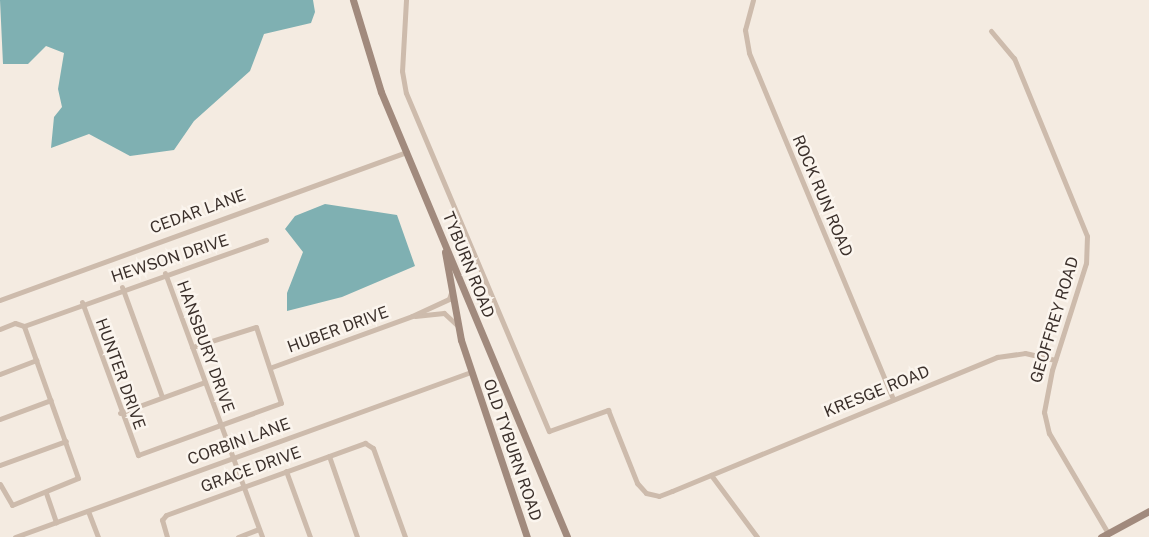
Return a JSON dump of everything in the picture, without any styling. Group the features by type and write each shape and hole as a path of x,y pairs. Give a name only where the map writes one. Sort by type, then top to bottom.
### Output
{"main road":[{"name":"TYBURN ROAD","path":"352,0 365,49 568,537"},
{"name":"OLD TYBURN ROAD","path":"444,239 457,325 470,372 527,537"},
{"path":"1101,537 1149,511"}],"street":[{"name":"KRESGE ROAD","path":"406,0 402,71 406,93 549,431 608,410 637,482 646,493 659,496 1007,354 1055,360"},
{"name":"ROCK RUN ROAD","path":"753,0 746,25 749,53 893,399"},
{"name":"GEOFFREY ROAD","path":"991,31 1014,58 1087,236 1086,263 1055,360 1044,404 1047,426 1108,532"},
{"name":"CEDAR LANE","path":"0,300 407,152"},
{"name":"HEWSON DRIVE","path":"0,329 18,323 24,326 122,287 266,240"},
{"name":"HANSBURY DRIVE","path":"164,273 262,537"},
{"path":"122,287 162,398"},
{"name":"HUBER DRIVE","path":"272,367 412,316 449,299 451,292"},
{"name":"HUNTER DRIVE","path":"82,302 120,413 137,454 221,426"},
{"name":"HUBER DRIVE","path":"412,316 444,314 457,325"},
{"path":"0,484 10,504 46,494 78,479 24,326"},
{"path":"192,347 256,327 272,367 281,403 221,426"},
{"path":"0,374 36,360"},
{"name":"CORBIN LANE","path":"15,537 470,372"},
{"path":"120,413 205,382"},
{"path":"0,419 51,400"},
{"path":"0,465 66,441"},
{"name":"GRACE DRIVE","path":"167,537 162,520 166,514 328,456 369,444 405,537"},
{"path":"328,456 357,537"},
{"path":"286,471 310,537"},
{"path":"712,475 757,537"},
{"path":"46,494 56,522"},
{"path":"88,510 98,537"},
{"path":"238,537 259,529"}],"water":[{"path":"0,0 313,0 315,12 311,23 264,34 250,71 194,121 174,150 130,156 89,134 51,148 54,117 62,107 58,89 64,53 46,46 28,64 3,64"},
{"path":"325,204 397,215 415,266 342,297 287,311 287,293 303,252 285,229 295,216"}]}
